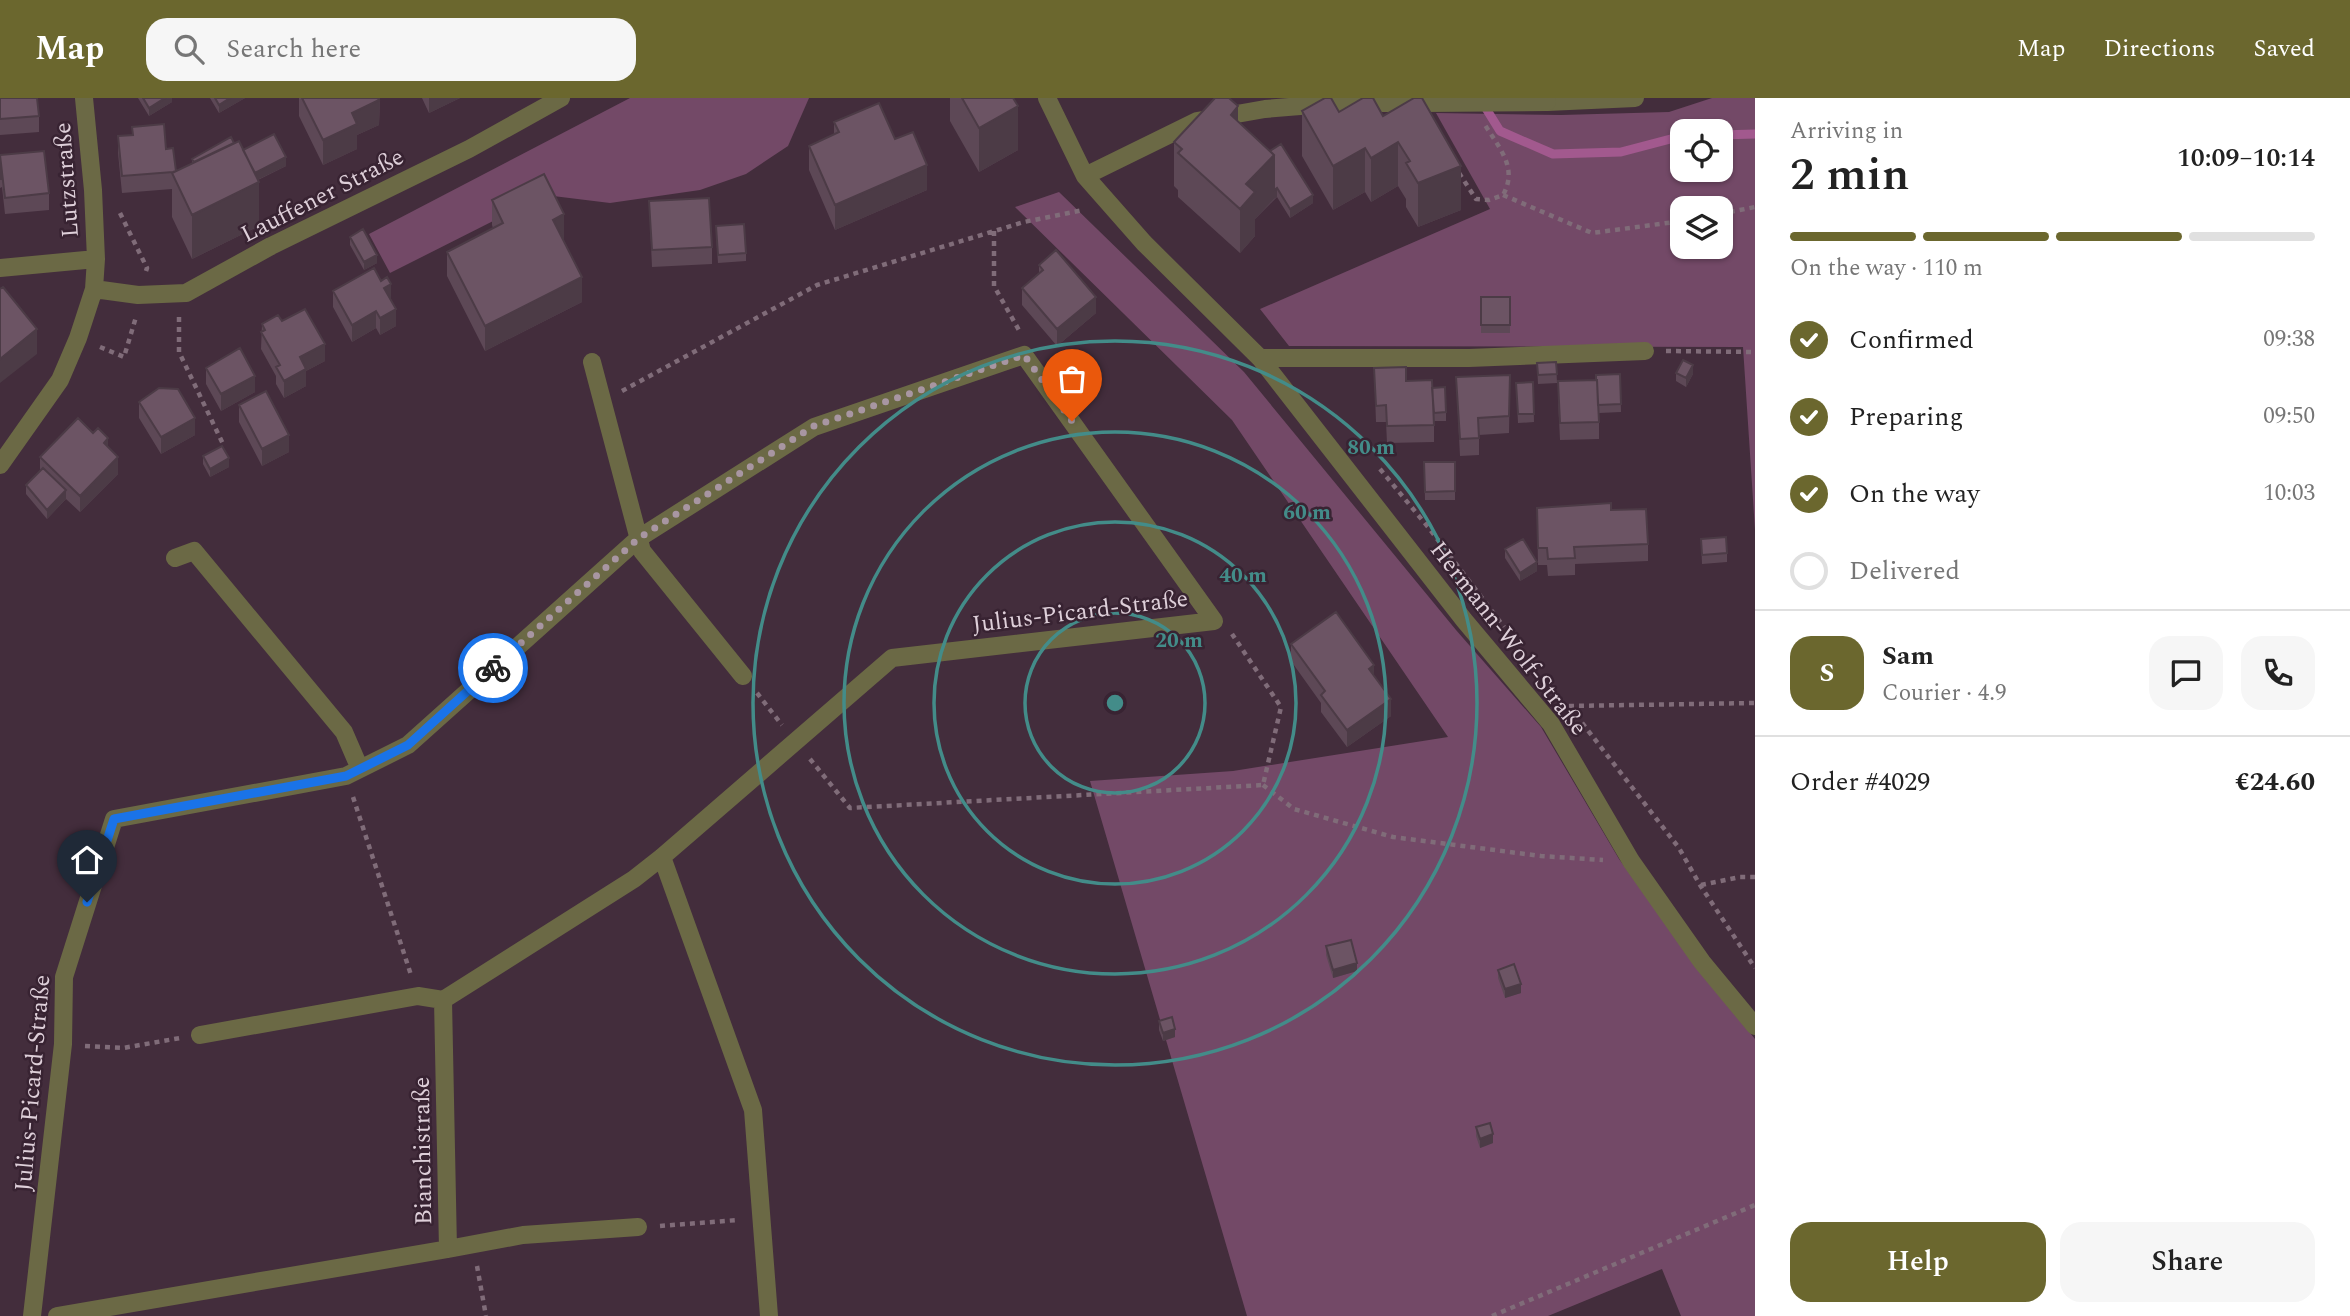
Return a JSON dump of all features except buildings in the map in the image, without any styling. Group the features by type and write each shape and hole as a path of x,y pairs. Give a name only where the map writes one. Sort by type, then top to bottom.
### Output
{"street":[{"name":"Lutzstraße","path":"84,98 93,190 96,259"},
{"name":"Lauffener Straße","path":"94,289 138,295 186,293 271,246 469,149 561,98"},
{"name":"Hermann-Wolf-Straße","path":"1046,98 1085,176 1144,243 1260,358 1464,620 1550,724 1631,861 1702,962 1755,1026"},
{"path":"1085,176 1197,121 1265,109 1337,103 1547,102 1635,98"},
{"path":"0,268 96,259 94,289 78,338 60,380 0,464"},
{"path":"1260,358 1469,358 1645,351"},
{"name":"Julius-Picard-Straße","path":"32,1316 63,1044 64,977 114,819 353,773 408,745 639,538 814,426 1024,355 1214,621 892,658 663,857"},
{"path":"592,362 642,551 743,676"},
{"path":"175,558 194,551 344,732 353,773"},
{"path":"200,1035 418,996 443,1000 634,880 663,857 752,1110 769,1316"},
{"name":"Bianchistraße","path":"57,1316 448,1249 443,1000"},
{"path":"448,1249 523,1236 638,1227"}],"path":[{"path":"1453,162 1476,199 1489,200 1503,195 1511,182 1509,167 1480,117"},
{"path":"1503,195 1592,233 1670,223"},
{"path":"1733,211 1755,207"},
{"path":"602,402 817,285 1024,222 1077,211"},
{"path":"995,232 994,286 1022,335 1024,355"},
{"path":"178,294 179,352 224,446"},
{"path":"1645,351 1755,352"},
{"path":"1214,621 1236,636 1281,706 1263,785"},
{"path":"743,676 850,808 1263,785 1294,809 1393,837 1541,856 1631,861"},
{"path":"1569,706 1755,703"},
{"path":"353,773 418,996"},
{"path":"1700,885 1740,877 1755,877"},
{"path":"63,1044 123,1048 200,1035"},
{"path":"1492,1316 1755,1205"},
{"path":"638,1227 762,1218"},
{"path":"474,1244 486,1316"}],"shaded area":[{"path":"630,98 809,98 788,146 746,174 700,190 610,203 545,195 390,273 369,234"},
{"path":"1712,98 1755,98 1755,530 1743,347 1289,346 1260,309 1490,209 1436,113 1561,115 1669,112"},
{"path":"1059,192 1244,372 1456,630 1541,727 1619,859 1695,964 1755,1039 1755,1316 1681,1316 1662,1269 1548,1316 1247,1316 1090,781 1233,771 1448,737 1232,420 1015,207"}],"waterway":[{"path":"1482,102 1500,131 1553,154 1621,152 1670,139"},
{"path":"1733,135 1755,134"}],"way so far":[{"path":"493,668 639,538 814,426 1024,355 1072,421"}],"route":[{"path":"87,902 114,819 346,776 408,745 493,668"}]}
